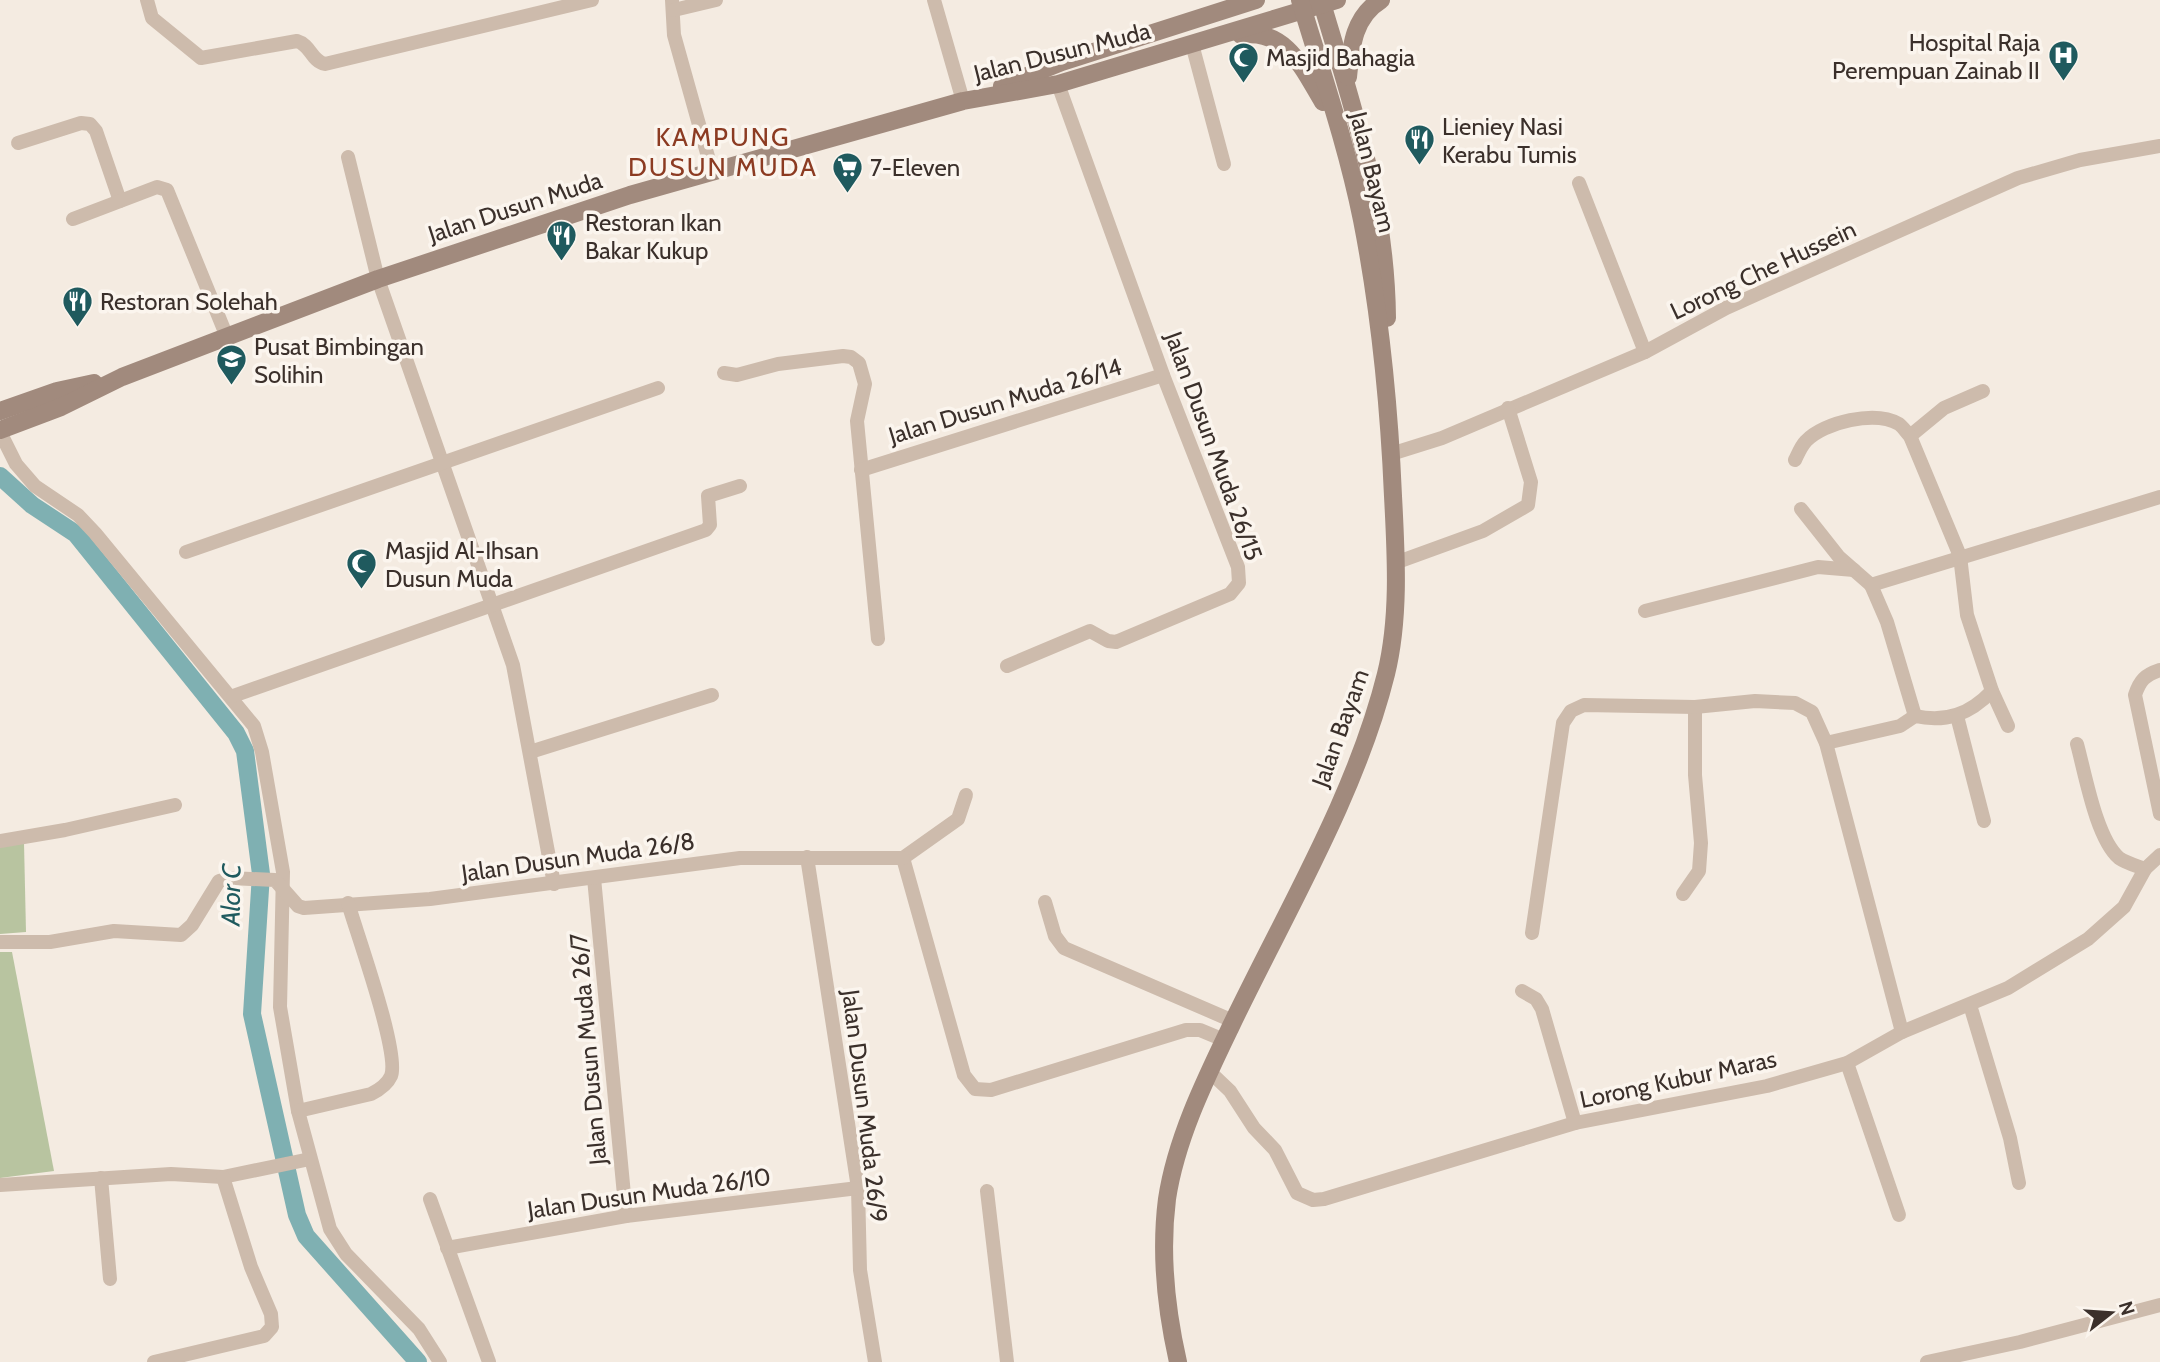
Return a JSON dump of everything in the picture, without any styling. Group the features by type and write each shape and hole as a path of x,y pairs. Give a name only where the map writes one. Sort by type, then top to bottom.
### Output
{"main road":[{"path":"1203,17 1226,0"},
{"path":"962,101 1062,62 1256,0"},
{"path":"1347,86 1356,30 1363,15 1381,0"},
{"path":"1327,2 1379,211 1387,271 1388,384"},
{"name":"Jalan Dusun Muda","path":"0,431 61,407 122,377 378,279 594,207 962,101 1058,83 1201,42 1302,5 1327,2"},
{"name":"Jalan Bayam","path":"1178,1362 1167,1313 1164,1242 1167,1200 1182,1142 1224,1040 1355,771 1387,669 1394,611 1395,563 1388,384 1362,219 1302,5"},
{"path":"1201,42 1250,33 1268,36 1284,44 1298,60 1337,126"},
{"name":"Jalan Dusun Muda","path":"0,411 57,391 122,377"},
{"path":"1166,1362 1167,1313"}],"street":[{"path":"147,0 152,18 201,58 297,41 305,44 316,60 325,64 592,0"},
{"path":"712,171 674,35 673,5 716,0"},
{"path":"934,0 962,101"},
{"path":"1201,42 1224,164"},
{"name":"Jalan Dusun Muda 26/15","path":"1007,666 1090,631 1108,641 1116,642 1236,590 1239,583 1238,567 1163,376 1058,83"},
{"path":"18,143 81,123 90,124 96,131 120,201"},
{"name":"Lorong Che Hussein","path":"1391,454 1442,438 1645,352 1726,308 2018,178 2080,160 2160,146"},
{"path":"348,157 378,279 517,676 554,884"},
{"path":"1579,183 1645,352"},
{"path":"73,219 158,187 167,190 226,337"},
{"path":"724,373 737,375 778,364 851,357 859,363 865,384 857,421 878,639"},
{"name":"Jalan Dusun Muda 26/14","path":"861,470 1163,376"},
{"path":"186,552 657,388"},
{"path":"1910,436 1944,408 1983,391"},
{"path":"1395,563 1483,531 1528,505 1531,482 1508,408"},
{"path":"1794,460 1804,442 1820,430 1839,424 1879,418 1899,424 1910,436 1960,556 1967,615 1992,691 2008,726"},
{"path":"0,431 22,472 35,486 61,502 95,533 233,696 247,714 259,738 282,866 277,883 279,1007 304,1160 330,1229 346,1254 419,1329 440,1362"},
{"path":"233,696 706,530 710,525 708,496 740,486"},
{"path":"1871,585 2160,497"},
{"path":"1801,509 1839,557 1871,585 1887,622 1915,716"},
{"path":"1646,611 1818,567 1854,570"},
{"path":"2160,670 2147,674 2139,681 2135,695 2160,814"},
{"path":"1826,743 1900,726 1915,716 1935,721 1957,716 1979,704 1992,691"},
{"path":"530,752 712,695"},
{"path":"1532,933 1563,723 1571,711 1584,705 1601,704 1695,707 1755,701 1796,703 1812,712 1826,743 1902,1032"},
{"path":"1683,894 1699,871 1701,843 1695,775 1695,707"},
{"path":"1957,716 1984,821"},
{"path":"2077,744 2096,813 2113,851 2121,860 2145,869"},
{"path":"966,795 958,819 903,858 964,1075 975,1089 991,1090 1186,1030 1200,1030 1224,1040"},
{"path":"0,841 65,830 176,805"},
{"name":"Lorong Kubur Maras","path":"1210,1072 1230,1091 1254,1128 1275,1150 1292,1188 1301,1197 1313,1199 1575,1123 1767,1086 1847,1063 1902,1032 2008,988 2088,939 2124,907 2145,869 2160,855"},
{"name":"Jalan Dusun Muda 26/9","path":"807,857 858,1188 860,1270 875,1362"},
{"name":"Jalan Dusun Muda 26/8","path":"277,883 301,908 430,899 740,858 903,858"},
{"path":"0,942 50,942 114,931 181,935 192,925 216,884 227,879 243,878 277,883"},
{"name":"Jalan Dusun Muda 26/7","path":"594,878 626,1216"},
{"path":"1045,902 1055,936 1064,948 1233,1021"},
{"path":"298,1111 371,1094 382,1088 390,1077 391,1048 348,904"},
{"path":"1522,991 1536,999 1542,1009 1575,1123"},
{"path":"1970,1005 2010,1138 2019,1183"},
{"path":"1847,1063 1899,1215"},
{"path":"0,1185 171,1174 223,1177 304,1160"},
{"path":"154,1362 264,1336 272,1327 271,1314 251,1267 223,1177"},
{"path":"101,1178 110,1279"},
{"name":"Jalan Dusun Muda 26/10","path":"447,1248 626,1216 858,1188"},
{"path":"988,1191 1007,1362"},
{"path":"430,1199 489,1362"},
{"path":"1927,1362 2020,1342 2160,1305"}],"green space":[{"path":"24,843 26,932 0,934 0,847"},
{"path":"0,952 12,952 54,1171 0,1178"}],"waterway":[{"name":"Alor C","path":"0,476 32,505 76,534 236,733 245,751 261,874 252,1014 297,1215 306,1236 418,1362"}],"place":[{"name":"Hospital Raja Perempuan Zainab II","path":"2063,83"},
{"name":"Masjid Bahagia","path":"1243,84"},
{"name":"Lieniey Nasi Kerabu Tumis","path":"1419,167"},
{"name":"7-Eleven","path":"847,194"},
{"name":"Restoran Ikan Bakar Kukup","path":"562,263"},
{"name":"Restoran Solehah","path":"77,328"},
{"name":"Pusat Bimbingan Solihin","path":"231,387"},
{"name":"Masjid Al-Ihsan Dusun Muda","path":"362,591"}],"district":[{"name":"KAMPUNG DUSUN MUDA","path":"723,152"}]}
